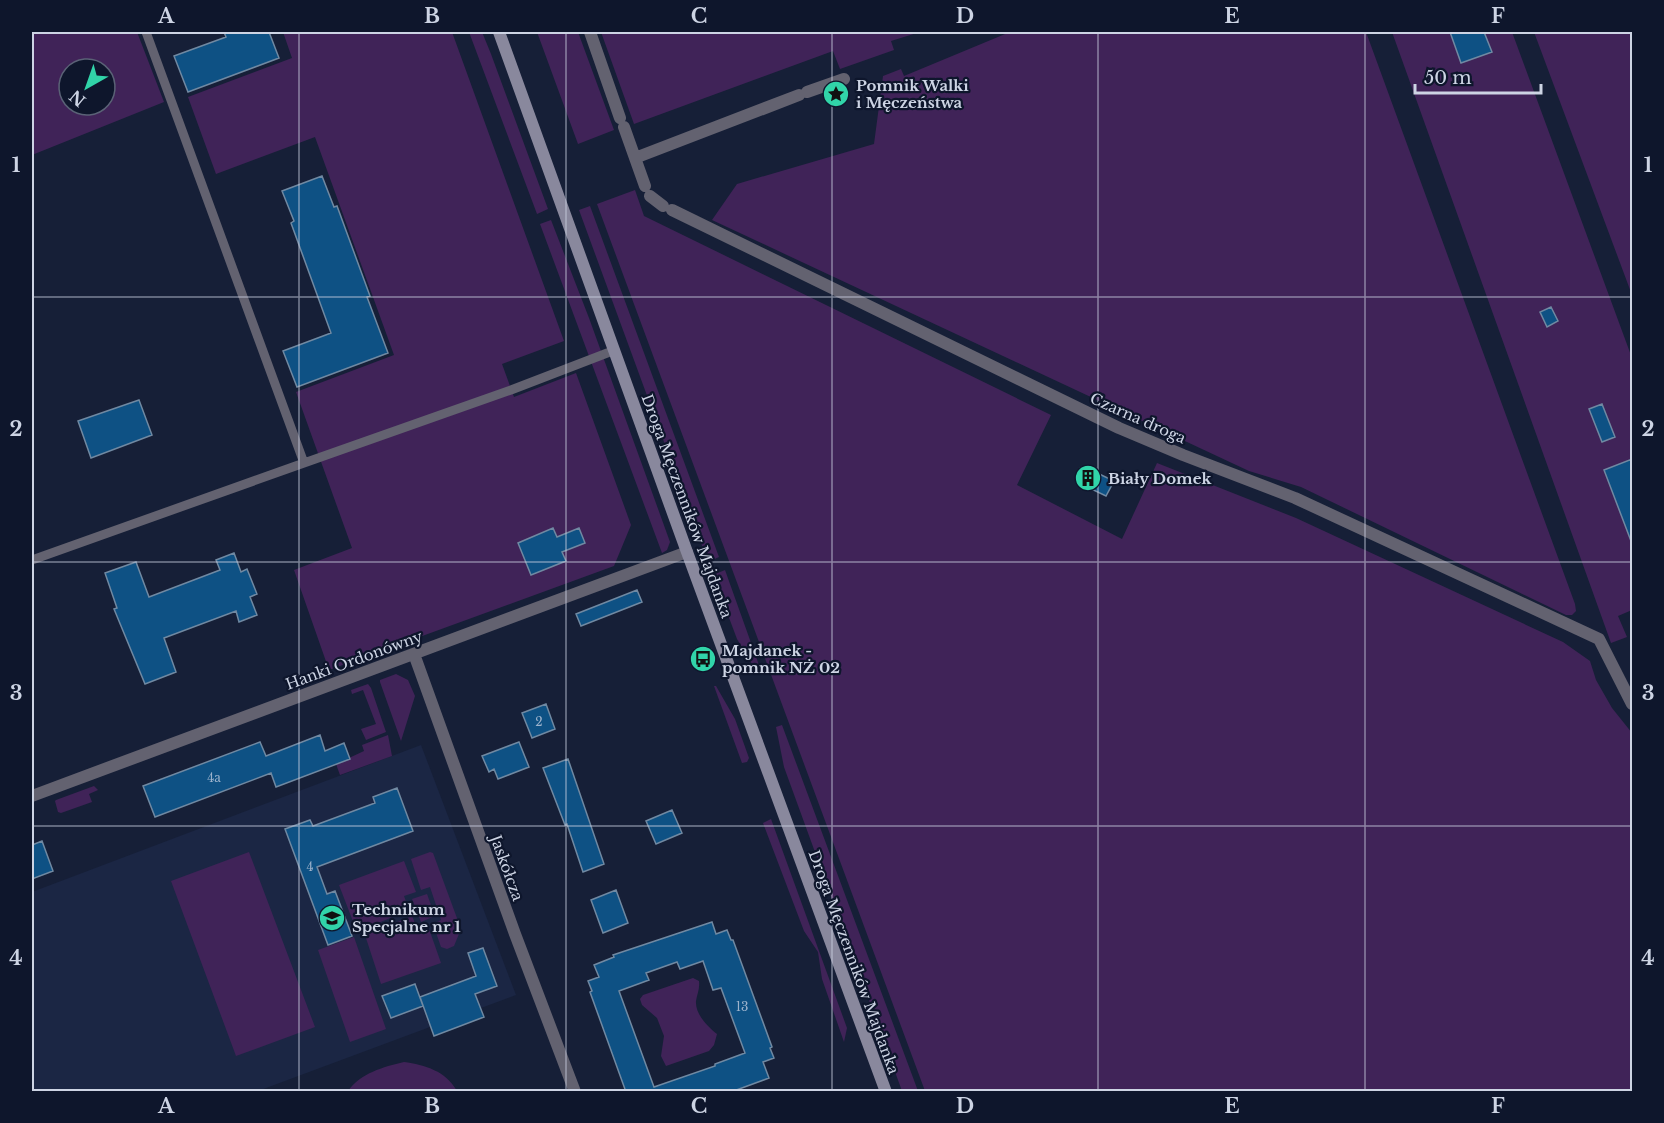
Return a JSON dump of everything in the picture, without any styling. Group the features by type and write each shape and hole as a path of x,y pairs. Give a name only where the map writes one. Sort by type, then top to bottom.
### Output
{"street":[{"name":"Droga Męczenników Majdanka","path":"499,32 886,1092"},
{"path":"590,32 635,158 844,79"},
{"name":"Czarna droga","path":"635,158 648,191 668,208 1119,428 1295,498 1599,639 1632,704"},
{"name":"Hanki Ordonówny","path":"32,796 687,552"},
{"name":"Jaskółcza","path":"414,654 515,934 575,1092"}],"lane":[{"path":"146,32 304,463"},
{"path":"32,560 511,390 615,350"}],"shaded area":[{"path":"32,32 137,32 164,102 32,155"},
{"path":"283,32 452,32 564,341 502,364 514,397 576,373 631,525 614,566 329,670 294,570 352,548 296,392 394,355 315,137 216,174 188,97 292,58"},
{"path":"469,32 482,32 491,54 548,209 537,214"},
{"path":"537,32 578,32 614,130 578,144"},
{"path":"601,32 920,32 891,41 894,50 840,69 833,51 634,124"},
{"path":"1010,32 1366,32 1575,604 1576,611 1572,615 1566,615 1301,487 1249,471 712,220 737,184 874,144 883,76 901,69 904,76"},
{"path":"1392,32 1512,32 1632,358 1632,610 1618,616 1627,637 1611,643"},
{"path":"1534,32 1632,32 1632,295"},
{"path":"635,190 644,216 1051,415 1017,485 1122,539 1157,463 1296,518 1563,642 1590,661 1596,680 1612,708 1632,733 1632,1091 925,1091 597,204"},
{"path":"590,206 719,557 708,562 579,210"},
{"path":"551,220 670,542 667,550 662,553 540,224"},
{"path":"725,570 760,668 755,669 737,639 713,575"},
{"path":"396,674 408,680 415,696 401,741 380,682"},
{"path":"368,684 386,732 366,740 361,729 376,724 363,690 352,694 351,690"},
{"path":"714,686 735,719 749,758 747,762 742,763"},
{"path":"782,725 918,1091 902,1091 784,767 776,727"},
{"path":"388,735 392,756 340,775 336,764 364,751 362,745"},
{"path":"421,745 516,995 258,1091 32,1092 32,892"},
{"path":"94,786 98,790 89,794 92,802 61,813 58,812 56,800"},
{"path":"771,819 847,1028 844,1042 822,979 818,952 804,931 763,823"},
{"path":"249,852 315,1027 236,1056 171,881"},
{"path":"433,853 461,929 454,946 447,949 441,947 433,924 441,920 430,887 421,890 411,859"},
{"path":"404,861 416,892 404,896 409,910 357,932 339,885"},
{"path":"427,894 435,916 421,922 412,899"},
{"path":"412,916 418,930 428,926 441,963 381,984 365,935"},
{"path":"354,937 386,1029 350,1042 318,950"},
{"path":"693,978 699,981 697,1011 717,1034 714,1045 709,1051 666,1066 661,1056 664,1036 657,1018 642,1005 640,999 643,995"},
{"path":"404,1062 434,1070 447,1078 457,1091 348,1091 366,1075"}],"building":[{"path":"224,32 269,32 279,58 188,92 174,56 226,37"},
{"path":"1450,32 1484,32 1492,52 1461,63"},
{"path":"322,176 334,207 337,206 388,353 297,387 283,351 331,333 291,223 294,221 282,191"},
{"path":"1551,307 1558,321 1547,327 1540,312"},
{"path":"139,400 152,435 91,458 78,421"},
{"path":"1602,404 1615,437 1602,442 1589,409"},
{"path":"1632,459 1632,541 1631,541 1604,470"},
{"path":"1093,471 1114,481 1106,496 1085,486"},
{"path":"553,528 557,537 579,528 585,543 562,552 566,561 531,575 518,543"},
{"path":"234,553 241,572 247,569 257,594 250,597 257,615 239,622 236,611 164,638 176,672 145,684 114,609 117,608 105,573 136,562 149,597 220,570 216,560"},
{"path":"637,590 642,602 581,626 576,614"},
{"path":"546,704 555,729 532,738 522,713"},
{"path":"320,735 325,751 344,743 350,759 276,787 271,773 155,817 143,786 260,742 266,756"},
{"path":"519,742 529,767 498,779 494,769 489,772 482,756"},
{"path":"568,759 604,864 583,872 567,824 565,825 543,768"},
{"path":"397,788 413,831 317,867 327,894 335,891 352,936 328,945 285,829 310,820 313,826 375,803 373,797"},
{"path":"672,810 682,833 656,844 646,821"},
{"path":"42,841 53,871 32,879 32,845"},
{"path":"616,890 628,923 603,933 591,900"},
{"path":"712,922 716,934 727,930 733,940 772,1047 770,1048 774,1058 763,1062 769,1078 731,1092 626,1092 588,981 599,977 594,965 614,957 613,955","holes":["703,961 713,990 721,988 745,1053 654,1087 619,991 649,980 646,973 677,962 680,969"]},
{"path":"483,948 497,986 475,994 484,1017 434,1036 420,997 476,976 468,953"},
{"path":"415,984 423,1006 391,1018 382,996"}],"place":[{"name":"Pomnik Walki i Męczeństwa","path":"836,94"},
{"name":"Biały Domek","path":"1088,478"},
{"name":"Majdanek - pomnik NŻ 02","path":"703,659"},
{"name":"Technikum Specjalne nr 1","path":"332,918"}]}
